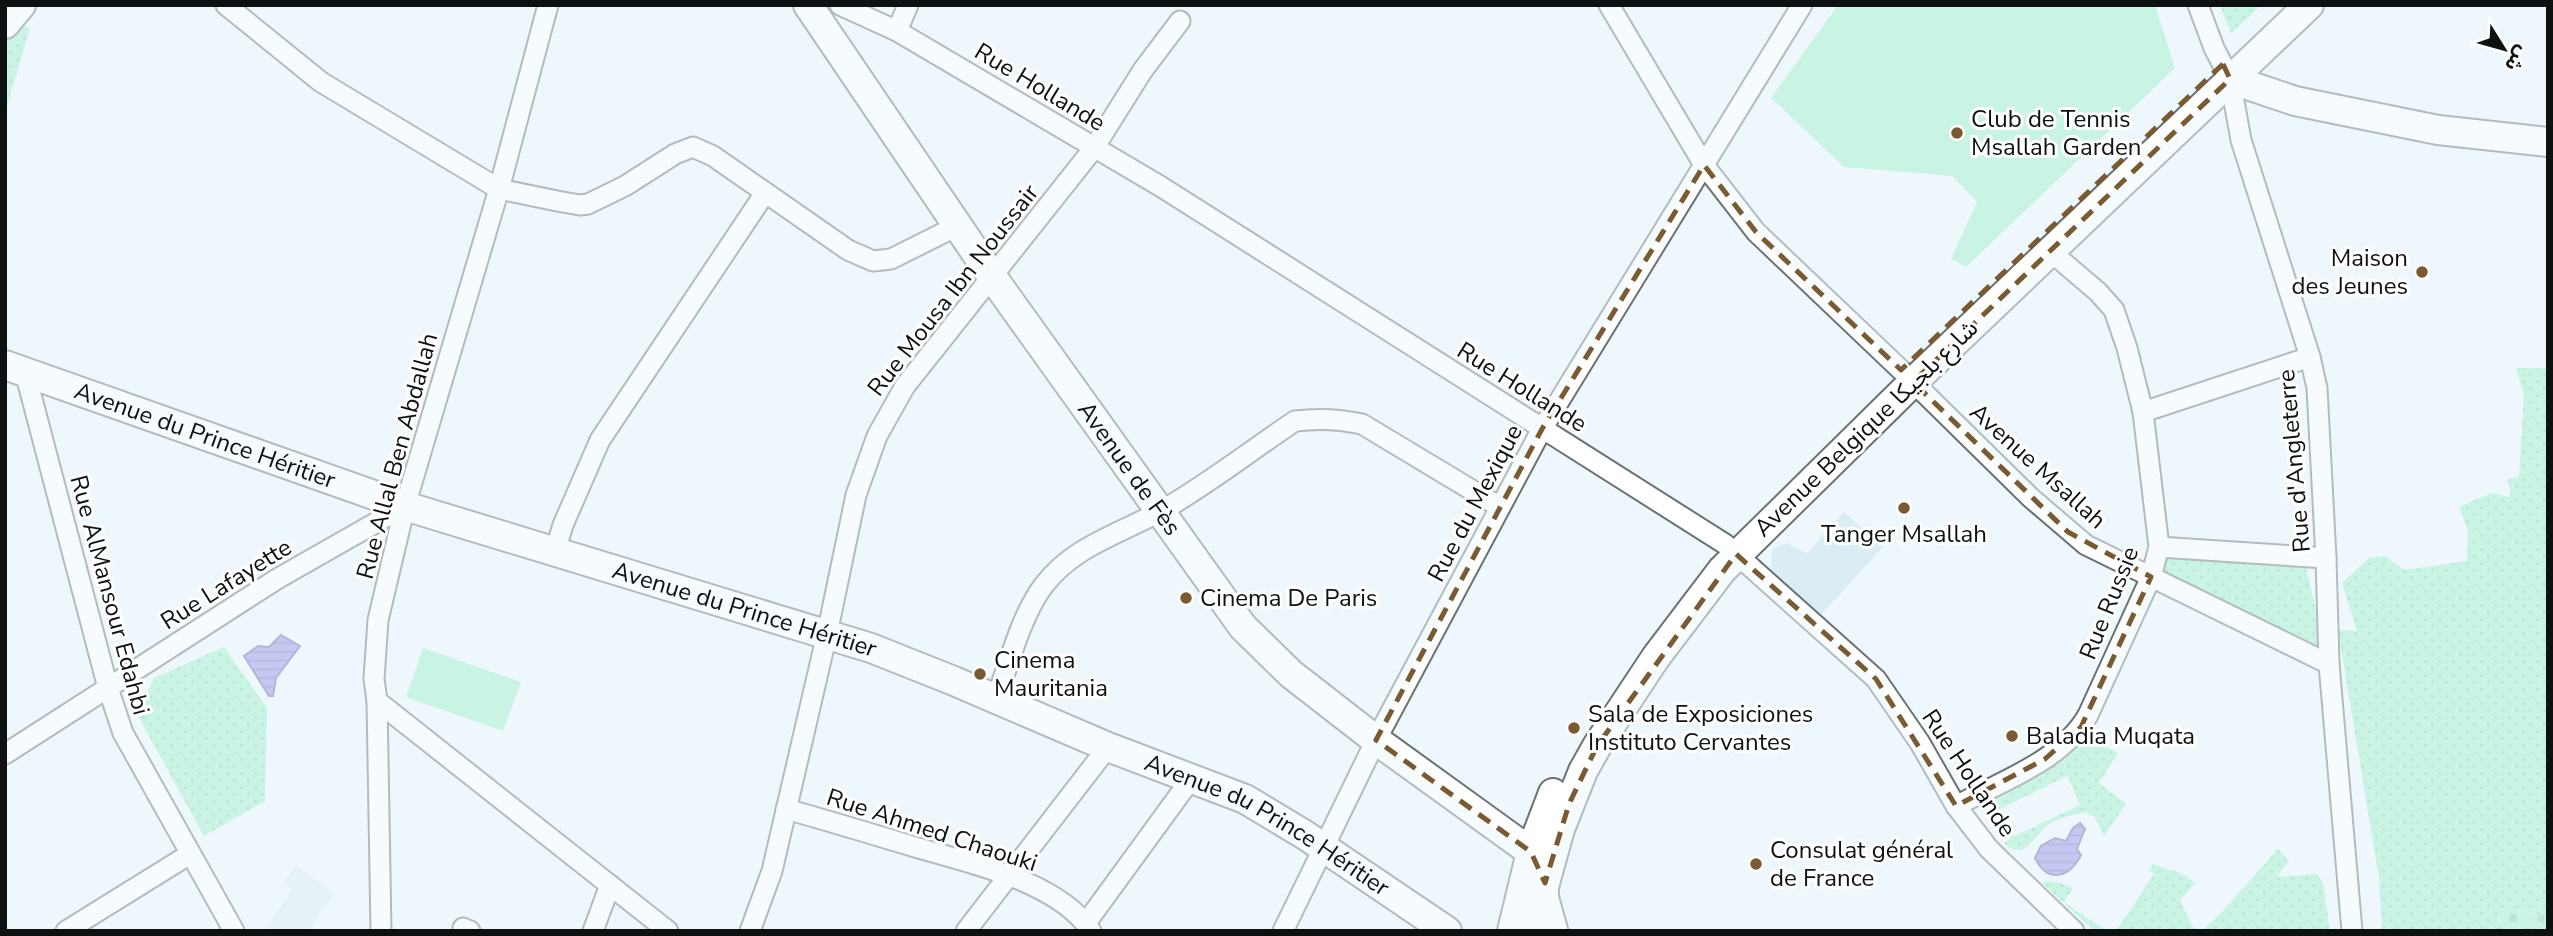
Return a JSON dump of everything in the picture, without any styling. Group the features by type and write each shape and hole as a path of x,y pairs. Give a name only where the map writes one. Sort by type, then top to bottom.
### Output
{"street":[{"path":"226,5 321,82 499,189 569,203 589,204 625,186 674,154 693,147 713,156 848,250 873,261 891,259 957,226"},
{"name":"Rue Allal Ben Abdallah","path":"382,931 377,701 374,680 378,620 405,506 499,189 548,5"},
{"name":"Avenue de Fès","path":"808,5 993,278 1121,459 1161,510 1204,576 1250,635 1291,674 1376,740 1531,852"},
{"name":"Rue Hollande","path":"840,5 897,31 1160,186 1730,549 1876,679 1920,743 1956,806 1994,856 2074,931"},
{"path":"897,31 908,5"},
{"path":"1593,5 1612,11"},
{"name":"Rue du Mexique","path":"1283,931 1376,740 1542,429 1802,5"},
{"name":"Rue d'Angleterre","path":"2198,5 2226,71 2241,140 2318,388 2329,664 2352,931"},
{"name":"Avenue Belgique شارع بلجيكا","path":"1907,376 2050,251 2226,71 2286,5"},
{"name":"Avenue Belgique شارع بلجيكا","path":"1538,931 1545,883 1560,829 1583,771 1597,746 1730,549 2226,71 2309,5"},
{"name":"Avenue Msallah","path":"1612,11 1704,165 1756,232 2068,532 2104,556 2329,664"},
{"name":"Rue Mousa Ibn Noussair","path":"750,931 772,871 856,495 877,436 905,386 1094,148 1143,70 1180,21"},
{"path":"2226,71 2295,101 2438,130 2548,142"},
{"path":"555,551 600,440 765,193"},
{"name":"Rue Russie","path":"1956,806 2045,759 2075,735 2088,715 2151,577 2159,547 2143,412 2127,348 2113,310 2098,292 2050,251"},
{"path":"2143,412 2310,357"},
{"name":"Avenue du Prince Héritier","path":"15,369 405,506 871,648 1108,747 1245,799 1278,817 1447,931"},
{"name":"Rue AlMansour Edahbi","path":"15,369 123,733 234,931"},
{"path":"996,699 1031,608 1043,586 1058,569 1077,553 1161,510 1294,421 1315,418 1362,424 1500,507"},
{"name":"Rue Lafayette","path":"5,754 277,579 405,506"},
{"path":"2159,547 2326,558"},
{"name":"Avenue Belgique شارع بلجيكا","path":"1512,931 1531,852 1551,797 1583,742 1706,564 1730,549"},
{"path":"377,701 668,931"},
{"path":"966,931 1108,747"},
{"path":"1089,927 1191,779"},
{"name":"Rue Ahmed Chaouki","path":"786,808 1009,875 1061,903 1089,927"},
{"path":"1531,852 1545,883 1558,931"},
{"path":"66,931 190,854"},
{"path":"593,931 610,885"}],"highlighted area":[{"path":"2223,64 2230,79 1913,382 2068,532 2151,577 2081,727 2045,759 1956,806 1876,679 1736,554 1597,746 1569,804 1545,883 1531,852 1376,740 1542,429 1704,165 1756,232 1901,370"}],"shaded area":[{"path":"1844,512 1883,547 1819,617 1771,572 1772,549 1787,543 1807,553"},
{"path":"281,635 300,646 276,678 273,696 269,696 244,656 258,646 269,647"},
{"path":"2080,823 2085,829 2077,849 2081,855 2076,863 2065,873 2052,875 2046,872 2035,858 2041,846 2055,838 2066,841 2073,828"},
{"path":"296,865 335,893 308,931 268,931 265,929 292,890 283,883"}],"green space":[{"name":"Club de Tennis Msallah Garden","path":"1838,5 2155,5 2175,68 1966,267 1951,259 1977,202 1952,176 1844,167 1771,98"},
{"path":"2220,5 2261,5 2231,34"},
{"path":"16,24 30,28 5,113 5,37"},
{"path":"2516,368 2548,368 2548,916 2510,908 2493,931 2382,931 2379,879 2338,630 2357,631 2342,583 2369,558 2385,556 2404,570 2467,561 2468,531 2459,507 2491,493 2509,497 2511,492 2507,480 2519,476 2524,394"},
{"path":"2190,557 2305,564 2329,664 2165,574 2165,560"},
{"path":"224,647 267,708 265,801 204,836 139,718 154,678"},
{"path":"423,648 521,682 503,731 406,697"},
{"path":"2082,733 2118,753 2099,783 2126,804 2104,836 2095,817 2085,812 2052,823 2023,849 2011,848 2004,843 2012,837 2080,805 2067,776 1996,811 1982,813 1996,793"},
{"path":"2278,849 2289,861 2277,877 2317,874 2323,883 2330,931 2201,931 2219,915"},
{"path":"2153,864 2180,873 2195,883 2180,900 2193,927 2200,931 2116,931 2154,874 2149,870"},
{"path":"2045,881 2073,888 2064,902 2107,931 2095,931 2042,883"},
{"path":"2510,908 2548,916 2548,931 2493,931"}],"place":[{"name":"Club de Tennis Msallah Garden","path":"1957,133"},
{"name":"Maison des Jeunes","path":"2422,272"},
{"name":"Tanger Msallah","path":"1904,508"},
{"name":"Cinema De Paris","path":"1186,598"},
{"name":"Cinema Mauritania","path":"980,674"},
{"name":"Sala de Exposiciones Instituto Cervantes","path":"1574,728"},
{"name":"Baladia Muqata","path":"2012,736"},
{"name":"Consulat général de France","path":"1756,864"}]}
